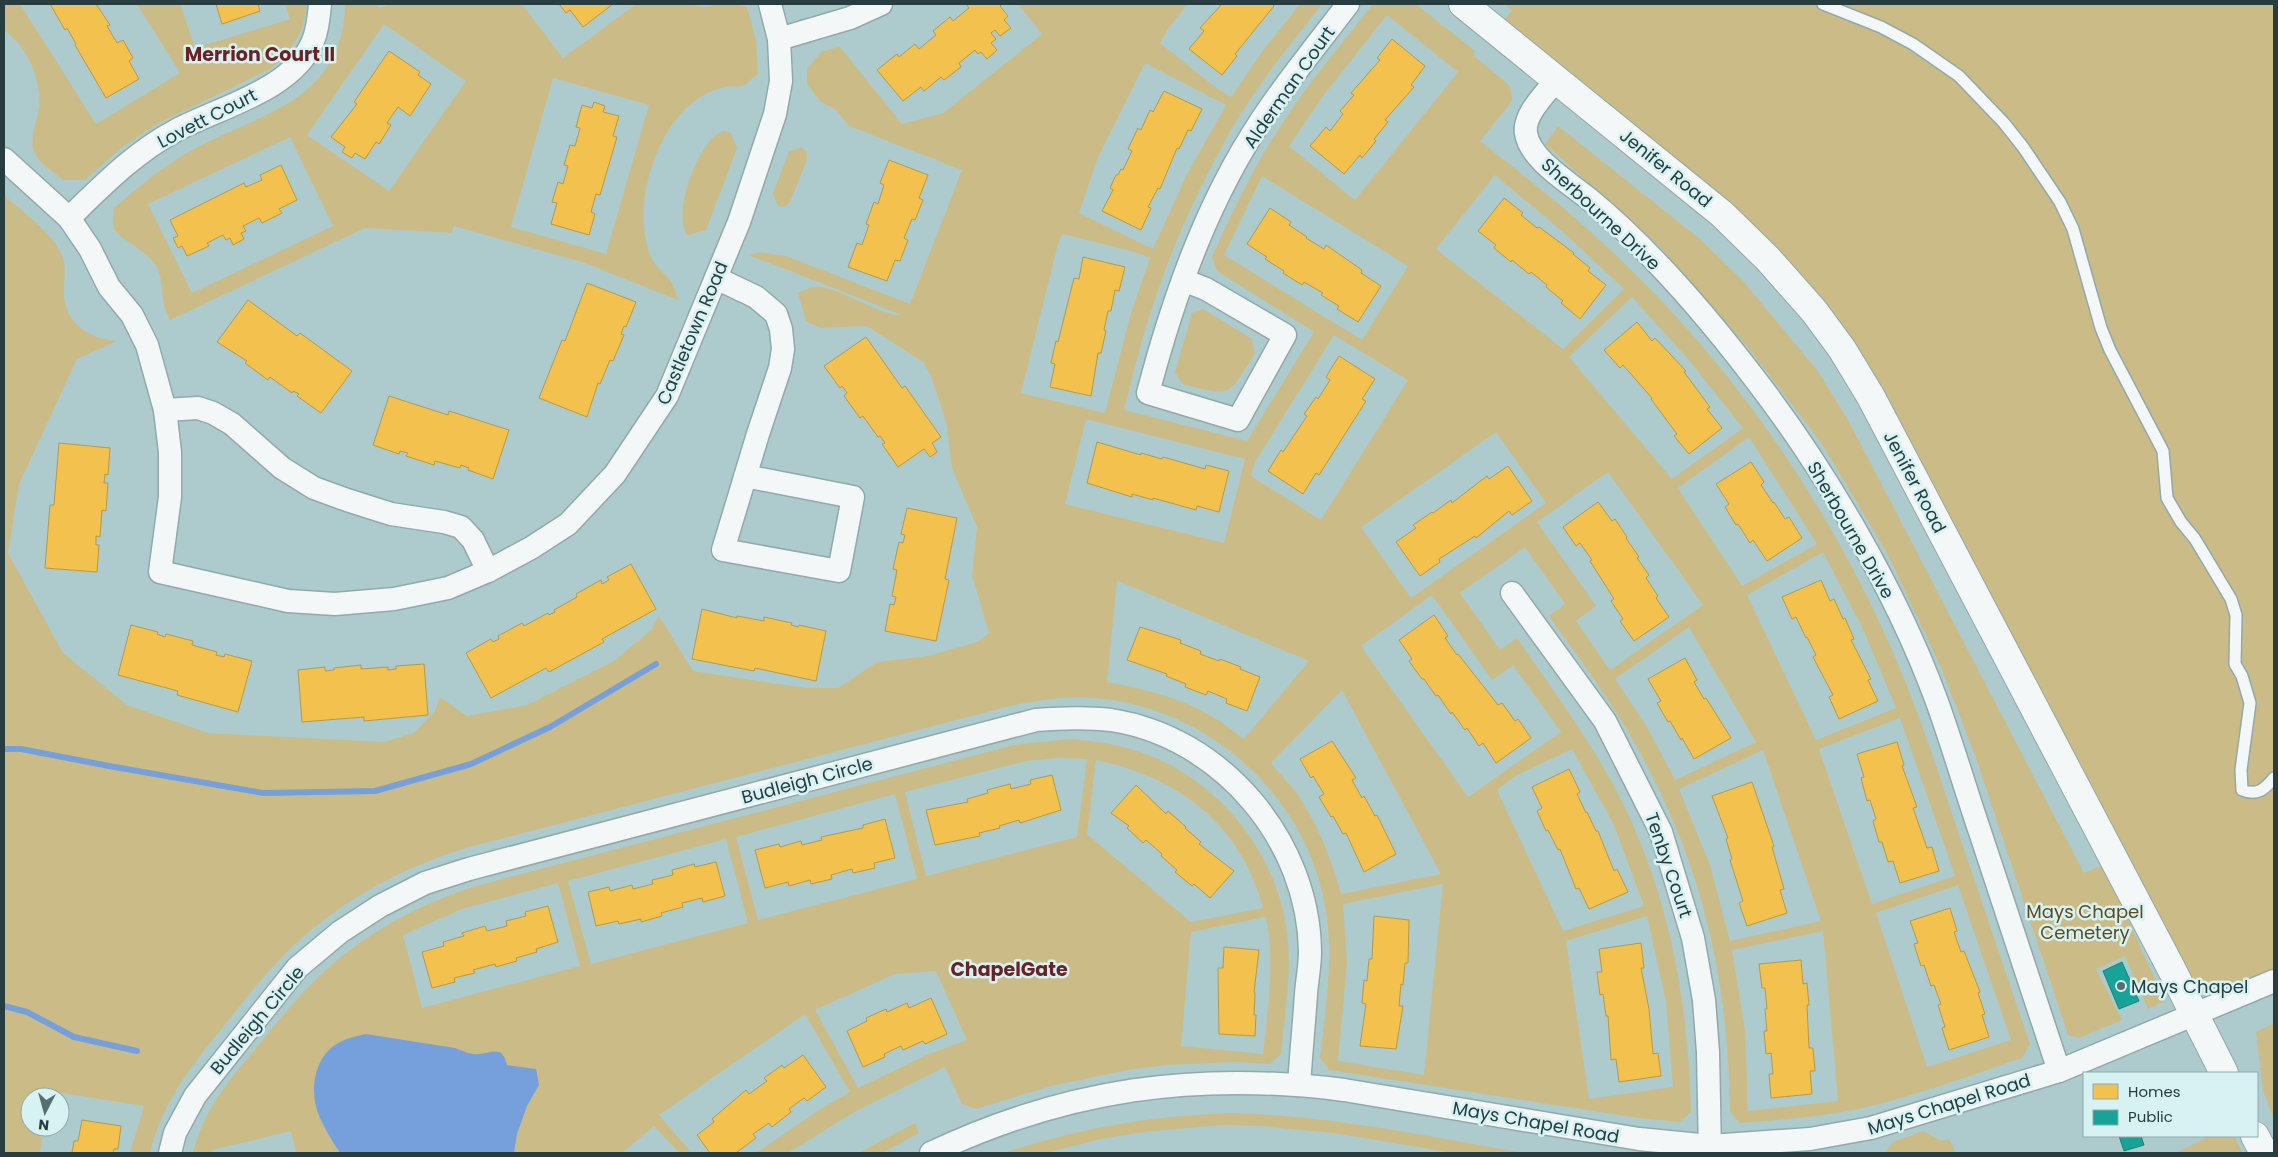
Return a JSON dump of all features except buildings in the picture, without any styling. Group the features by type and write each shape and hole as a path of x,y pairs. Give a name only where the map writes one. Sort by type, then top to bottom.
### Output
{"street":[{"name":"Lovett Court","path":"69,218 116,172 144,150 175,131 278,82 298,64 313,43 319,22 320,4"},
{"name":"Castletown Road","path":"4,159 69,218 90,249 109,287 132,314 147,345 165,410 170,452 170,497 160,572 288,601 335,604 394,598 448,588 488,571 531,548 568,524 615,474 667,396 739,222 775,114 781,81 779,39 770,4"},
{"path":"779,39 850,18 881,4"},
{"name":"Alderman Court","path":"1183,280 1206,289 1285,335 1238,420 1148,394 1171,313 1183,280 1205,222 1245,147 1272,104 1348,4"},
{"name":"Jenifer Road","path":"1463,4 1722,214 1768,259 1814,310 1842,349 1871,397 2223,1072"},
{"name":"Sherbourne Drive","path":"1557,79 1526,122 1526,135 1532,148 1544,163 1592,202 1641,248 1696,306 1757,381 1815,465 1855,530 1899,616 1935,698 2059,1071"},
{"path":"716,278 756,297 776,314 782,329 783,349 780,368 745,476 723,550 839,571 853,497 745,476"},
{"path":"165,410 198,408 213,412 232,424 282,468 314,488 390,514 444,522 461,527 473,540 488,571"},
{"name":"Tenby Court","path":"1512,593 1605,722 1661,832 1693,938 1704,1000 1708,1052 1710,1150"},
{"name":"Budleigh Circle","path":"170,1153 175,1133 194,1096 297,968 340,932 380,906 425,883 469,869 1036,720 1077,717 1112,720 1144,728 1173,740 1204,758 1235,783 1263,813 1281,841 1297,879 1305,914 1310,952 1299,1084"},
{"name":"Mays Chapel Road","path":"931,1153 1004,1123 1061,1104 1117,1092 1203,1083 1252,1082 1299,1084 1710,1150 1810,1139 1871,1128 2059,1071 2193,1013 2274,982"},
{"path":"2256,1137 2264,1153"}],"lane":[{"path":"1823,4 1881,28 1913,44 1959,76 2004,123 2023,147 2060,202 2073,229 2101,328 2110,350 2164,450 2167,498 2181,522 2195,539 2231,599 2236,615 2235,664 2242,676 2250,703 2240,770 2242,790 2251,793 2260,792 2274,778"}],"green space":[{"path":"4,4 20,4 96,124 180,73 137,4 180,4 195,48 290,19 285,4 306,4 303,23 296,40 291,48 270,69 155,125 121,148 85,180 63,180 42,163 34,152 32,141 39,100 36,77 21,46 4,30"},
{"path":"345,4 377,4 379,8 390,4 522,4 563,58 636,4 684,4 706,7 718,4 736,4 747,7 756,40 758,74 743,86 719,88 707,93 681,113 658,150 651,171 646,193 645,236 652,259 671,281 678,300 585,263 454,226 452,233 365,228 170,320 164,307 161,280 156,266 147,255 114,230 113,209 151,177 181,156 293,100 314,84 330,63 341,37","holes":["384,24 466,81 389,191 307,135","553,78 649,105 606,254 511,227","290,137 333,226 192,293 148,204"]},
{"path":"1018,4 1188,4 1167,30 1160,43 1215,87 1231,97 1264,49 1300,4 1322,4 1252,97 1231,130 1207,176 1185,222 1157,294 1142,341 1124,410 1247,441 1314,332 1217,271 1212,257 1237,202 1256,167 1307,87 1373,4 1416,4 1475,51 1473,55 1510,86 1512,101 1480,141 1593,234 1641,279 1686,327 1768,430 1838,542 1869,600 1896,659 1927,741 2030,1044 2022,1058 1920,1092 1858,1109 1814,1116 1740,1123 1730,1112 1724,1013 1717,966 1694,876 1658,787 1634,742 1593,678 1549,616 1565,604 1525,547 1460,593 1500,650 1517,638 1591,746 1613,784 1632,823 1648,862 1661,902 1680,984 1689,1069 1691,1112 1680,1122 1638,1118 1329,1070 1320,1058 1329,971 1327,919 1318,876 1301,836 1278,799 1249,767 1215,740 1177,719 1136,705 1093,698 1073,698 1043,700 1014,705 466,848 415,867 367,891 345,905 302,938 274,965 211,1042 179,1086 162,1118 150,1153 130,1153 144,1106 70,1094 70,1087 20,1087 20,1137 42,1137 40,1153 4,1153 4,195 43,229 61,253 65,267 65,302 73,320 80,327 97,337 117,341 77,359 19,484 8,553 63,653 127,705 208,733 384,742 414,733 435,711 440,697 467,716 527,705 614,661 652,629 659,616 693,671 806,688 838,688 877,662 928,656 977,642 989,633 972,575 977,527 952,468 946,421 931,376 923,362 867,326 820,328 806,321 798,293 811,287 822,287 891,314 902,315 749,255 760,252 786,256 910,304 962,170 849,126 836,110 820,101 807,84 807,69 822,51 840,47 902,124 943,113 1042,34","holes":["1387,15 1458,72 1355,200 1289,146 1323,96","1147,64 1226,105 1186,176 1153,249 1079,213 1098,157 1144,65","1495,175 1563,232 1624,289 1563,349 1436,249","1262,176 1408,266 1362,340 1224,255","1063,234 1131,251 1150,258 1131,313 1105,413 1021,393 1059,240","1632,297 1688,359 1743,428 1672,479 1569,357","1334,335 1408,380 1321,520 1251,476 1255,462","1086,419 1245,459 1224,543 1065,504","1496,432 1546,503 1411,598 1361,527","1749,437 1817,544 1742,586 1678,488","1608,472 1703,605 1610,670 1576,621 1596,606 1537,522","1823,552 1863,629 1896,708 1816,740 1747,595","1117,581 1309,661 1244,739 1221,722 1188,704 1162,695 1107,682","1432,595 1492,680 1513,665 1561,732 1468,797 1361,646","1689,627 1756,742 1675,780 1647,727 1615,679","1342,690 1441,874 1341,894 1328,854 1304,804 1271,763","1900,718 1955,876 1872,904 1819,749","1572,749 1613,823 1644,906 1563,931 1497,790 1517,775","1763,750 1821,921 1730,941 1710,865 1679,789","1443,884 1424,1075 1338,1061 1347,963 1343,904","1958,885 2011,1040 1927,1067 1876,913","1647,916 1666,1002 1673,1087 1589,1099 1566,941","1823,931 1838,1101 1748,1111 1745,1030 1732,950"]},
{"path":"1504,4 2274,4 2274,972 2245,984 2225,989 2205,989 2195,986 1851,346 1503,22 1512,10"},
{"name":"Mays Chapel Cemetery","path":"1558,126 1700,239 1743,281 1817,370 1847,418 2084,873 2103,865 2165,1001 2148,1009 2125,956 2096,969 2122,1020 2079,1038 2068,1035 1976,758 1942,670 1888,555 1822,444 1747,346 1661,248 1545,144"},
{"path":"724,131 731,133 737,148 706,230 688,235 683,226 683,212 690,178 705,147 715,136"},
{"path":"801,147 807,153 807,160 790,202 784,207 778,206 773,193 789,152"},
{"path":"1203,309 1252,339 1255,353 1239,378 1228,390 1220,392 1211,391 1182,384 1175,372 1192,313"},
{"path":"1070,739 1105,743 1140,752 1167,763 1193,779 1216,797 1237,819 1269,869 1279,897 1286,926 1289,974 1281,1054 1270,1064 1236,1062 1166,1065 1128,1070 1051,1086 976,1109 962,1104 945,1067 856,1111 788,1153 756,1153 819,1110 850,1092 805,1014 659,1115 692,1153 679,1153 654,1126 622,1153 296,1153 291,1131 212,1150 211,1153 193,1153 203,1123 218,1097 295,1001 339,959 360,943 403,916 476,886 1014,745","holes":["1056,758 1087,759 1077,837 926,876 905,792 1026,761","1096,760 1154,778 1179,792 1202,809 1222,829 1239,852 1253,878 1263,908 1191,922 1087,834","895,794 917,879 758,920 736,837","726,839 748,923 591,964 568,881","558,883 580,966 422,1008 403,935 462,909","1266,917 1269,934 1270,969 1269,1002 1263,1054 1181,1046 1191,932","936,971 967,1040 931,1053 858,1088 815,1010 895,974"]},
{"path":"2274,1023 2274,1119 2263,1091 2256,1032"},
{"path":"1231,1113 1342,1122 1526,1153 1453,1153 1333,1133 1261,1126 1222,1125 1144,1132 1106,1138 1045,1153 1003,1153 1088,1130 1143,1120"},
{"path":"915,1123 919,1133 882,1153 858,1153"},
{"path":"1923,1131 1942,1141 1949,1139 1956,1153 1884,1153 1893,1142"},
{"path":"2209,1137 2235,1137 2243,1153 2175,1153"}],"water":[{"path":"366,1034 455,1048 473,1054 500,1052 507,1065 536,1069 539,1085 527,1106 517,1134 514,1153 340,1153 322,1123 315,1104 314,1083 316,1073 325,1055 332,1048 346,1039"}],"waterway":[{"path":"4,749 21,749 263,793 375,791 471,764 550,727 656,664"},
{"path":"4,1006 27,1012 74,1037 137,1051"}],"place":[{"name":"Mays Chapel","path":"2121,986"}],"district":[{"name":"Merrion Court II","path":"260,54"},
{"name":"ChapelGate","path":"1009,969"}]}
